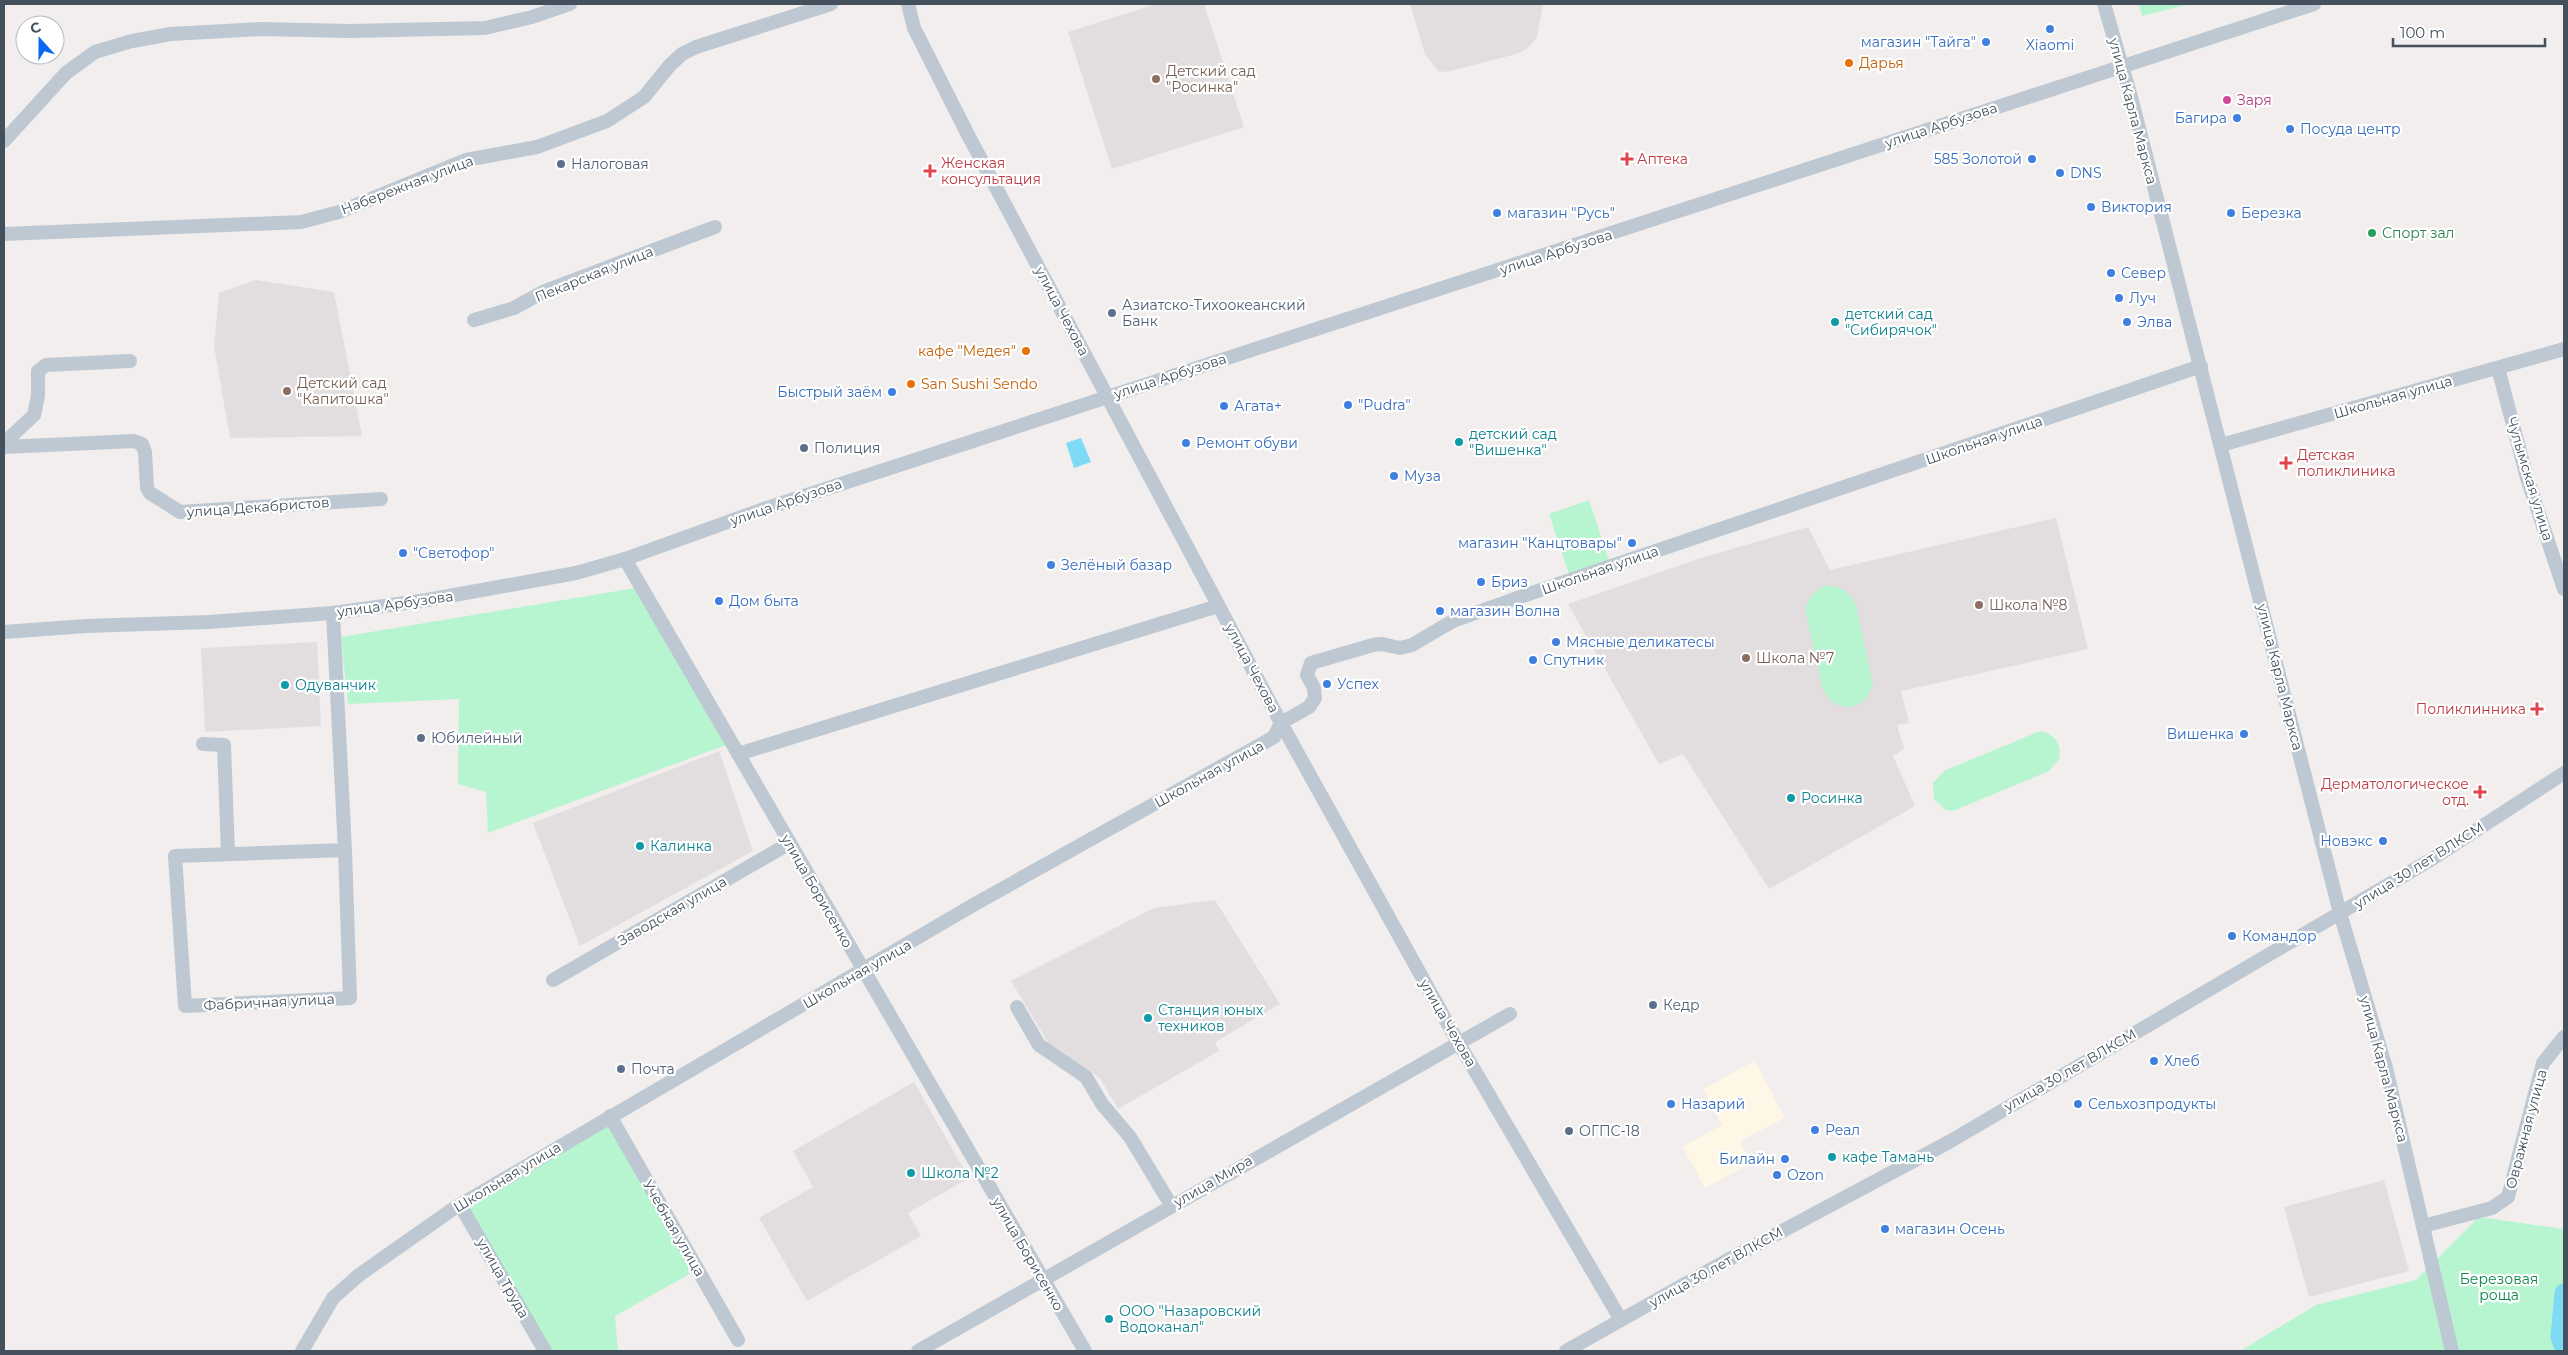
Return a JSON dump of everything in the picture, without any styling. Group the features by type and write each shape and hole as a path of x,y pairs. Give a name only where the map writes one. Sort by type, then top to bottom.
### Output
{"street":[{"path":"4,141 66,73 94,52 132,41 171,34 261,29 350,31 485,28 532,17 570,4"},
{"name":"Набережная улица","path":"4,234 301,222 339,212 458,163 536,147 607,121 644,97 670,65 682,54 696,47 831,4"},
{"name":"улица Чехова","path":"908,4 914,28 1106,397 1281,723 1458,1042 1621,1320"},
{"name":"улица Карла Маркса","path":"2104,4 2201,366 2340,913 2386,1068 2452,1351"},
{"name":"улица Арбузова","path":"4,632 86,626 210,622 333,613 502,587 576,573 625,559 761,510 1106,397 2314,4"},
{"name":"Пекарская улица","path":"474,320 514,308 544,291 715,227"},
{"name":"Школьная улица","path":"2221,445 2564,349"},
{"path":"4,445 34,415 38,396 38,372 46,365 130,361"},
{"name":"Школьная улица","path":"302,1351 333,1298 359,1275 460,1205 976,904 1274,737 1281,723 1309,707 1315,698 1314,688 1307,675 1311,663 1373,645 1382,644 1400,648 1412,646 1453,621 2201,366"},
{"name":"Чулымская улица","path":"2498,368 2527,478 2564,590"},
{"name":"улица Декабристов","path":"4,445 134,441 142,444 145,452 147,488 150,493 180,512 381,500"},
{"name":"улица Борисенко","path":"625,559 1085,1351"},
{"path":"738,754 1218,606"},
{"name":"Фабричная улица","path":"333,613 345,850 350,998 185,1006 174,856 345,850"},
{"path":"202,744 224,744 228,854"},
{"name":"улица 30 лет ВЛКСМ","path":"1566,1351 1724,1262 1949,1142 2432,859 2564,773"},
{"name":"Заводская улица","path":"554,980 790,843"},
{"path":"1017,1007 1040,1045 1086,1077 1102,1104 1130,1138 1171,1205"},
{"name":"улица Мира","path":"918,1351 1171,1205 1510,1014"},
{"name":"Овражная улица","path":"2423,1226 2492,1208 2508,1197 2543,1063 2564,1037"},
{"name":"Учебная улица","path":"610,1116 738,1340"},
{"name":"улица Труда","path":"460,1205 545,1351"}],"shaded area":[{"name":"Детский сад \"Росинка\"","path":"1156,4 1204,4 1244,127 1112,169 1068,32"},
{"path":"1410,4 1543,4 1537,37 1527,49 1516,54 1447,72 1438,71 1425,54"},
{"name":"Детский сад \"Капитошка\"","path":"256,280 334,292 362,436 230,438 214,346 219,293"},
{"path":"2056,518 2088,649 1901,691 1909,723 1897,725 1904,749 1893,756 1915,806 1769,889 1683,754 1659,764 1568,604 1701,558 1808,527 1830,570"},
{"path":"317,642 321,726 205,732 201,648"},
{"path":"719,751 753,851 580,946 533,823"},
{"path":"1215,900 1280,1004 1215,1042 1219,1051 1118,1109 1100,1078 1049,1044 1011,981 1154,908"},
{"path":"1755,1061 1785,1118 1740,1141 1751,1163 1705,1188 1683,1147 1722,1125 1703,1089"},
{"path":"914,1082 969,1178 908,1213 921,1236 807,1301 759,1218 813,1187 793,1151"},
{"path":"2384,1180 2409,1271 2309,1297 2284,1207"}],"green space":[{"path":"2139,4 2190,4 2142,16"},
{"path":"1589,500 1609,561 1569,574 1549,514"},
{"path":"1825,586 1844,590 1856,605 1873,685 1863,701 1848,707 1834,702 1827,696 1822,687 1805,608 1812,595"},
{"path":"635,588 726,745 488,833 486,792 458,784 459,699 348,704 341,637"},
{"path":"2040,731 2053,737 2058,744 2059,759 2049,771 1953,811 1946,810 1934,799 1933,783 1944,771"},
{"path":"608,1124 693,1272 615,1316 618,1351 551,1351 469,1207"},
{"name":"Березовая роща","path":"2479,1217 2564,1229 2564,1351 2240,1351 2316,1305 2416,1280"}],"water":[{"path":"1081,438 1091,462 1074,468 1066,443"}],"waterway":[{"path":"2564,1293 2560,1337 2564,1348"}],"place":[{"name":"Xiaomi","path":"2050,29"},
{"name":"магазин \"Тайга\"","path":"1986,42"},
{"name":"Дарья","path":"1849,63"},
{"name":"Детский сад \"Росинка\"","path":"1156,79"},
{"name":"Заря","path":"2227,100"},
{"name":"Багира","path":"2237,118"},
{"name":"Посуда центр","path":"2290,129"},
{"name":"Аптека","path":"1627,159"},
{"name":"585 Золотой","path":"2032,159"},
{"name":"Налоговая","path":"561,164"},
{"name":"Женская консультация","path":"930,171"},
{"name":"DNS","path":"2060,173"},
{"name":"Виктория","path":"2091,207"},
{"name":"магазин \"Русь\"","path":"1497,213"},
{"name":"Березка","path":"2231,213"},
{"name":"Спорт зал","path":"2372,233"},
{"name":"Север","path":"2111,273"},
{"name":"Луч","path":"2119,298"},
{"name":"Азиатско-Тихоокеанский Банк","path":"1112,313"},
{"name":"детский сад \"Сибирячок\"","path":"1835,322"},
{"name":"Элва","path":"2127,322"},
{"name":"кафе \"Медея\"","path":"1026,351"},
{"name":"San Sushi Sendo","path":"911,384"},
{"name":"Детский сад \"Капитошка\"","path":"287,391"},
{"name":"Быстрый заём","path":"892,392"},
{"name":"\"Pudra\"","path":"1348,405"},
{"name":"Агата+","path":"1224,406"},
{"name":"детский сад \"Вишенка\"","path":"1459,442"},
{"name":"Ремонт обуви","path":"1186,443"},
{"name":"Полиция","path":"804,448"},
{"name":"Детская поликлиника","path":"2286,463"},
{"name":"Муза","path":"1394,476"},
{"name":"магазин \"Канцтовары\"","path":"1632,543"},
{"name":"\"Светофор\"","path":"403,553"},
{"name":"Зелёный базар","path":"1051,565"},
{"name":"Бриз","path":"1481,582"},
{"name":"Дом быта","path":"719,601"},
{"name":"Школа №8","path":"1979,605"},
{"name":"магазин Волна","path":"1440,611"},
{"name":"Мясные деликатесы","path":"1556,642"},
{"name":"Школа №7","path":"1746,658"},
{"name":"Спутник","path":"1533,660"},
{"name":"Успех","path":"1327,684"},
{"name":"Одуванчик","path":"285,685"},
{"name":"Поликлинника","path":"2537,709"},
{"name":"Вишенка","path":"2244,734"},
{"name":"Юбилейный","path":"421,738"},
{"name":"Дерматологическое отд.","path":"2480,792"},
{"name":"Росинка","path":"1791,798"},
{"name":"Новэкс","path":"2383,841"},
{"name":"Калинка","path":"640,846"},
{"name":"Командор","path":"2232,936"},
{"name":"Кедр","path":"1653,1005"},
{"name":"Станция юных техников","path":"1148,1018"},
{"name":"Хлеб","path":"2154,1061"},
{"name":"Почта","path":"621,1069"},
{"name":"Назарий","path":"1671,1104"},
{"name":"Сельхозпродукты","path":"2078,1104"},
{"name":"Реал","path":"1815,1130"},
{"name":"ОГПС-18","path":"1569,1131"},
{"name":"кафе Тамань","path":"1832,1157"},
{"name":"Билайн","path":"1785,1159"},
{"name":"Школа №2","path":"911,1173"},
{"name":"Ozon","path":"1777,1175"},
{"name":"магазин Осень","path":"1885,1229"},
{"name":"ООО \"Назаровский Водоканал\"","path":"1109,1319"}]}
